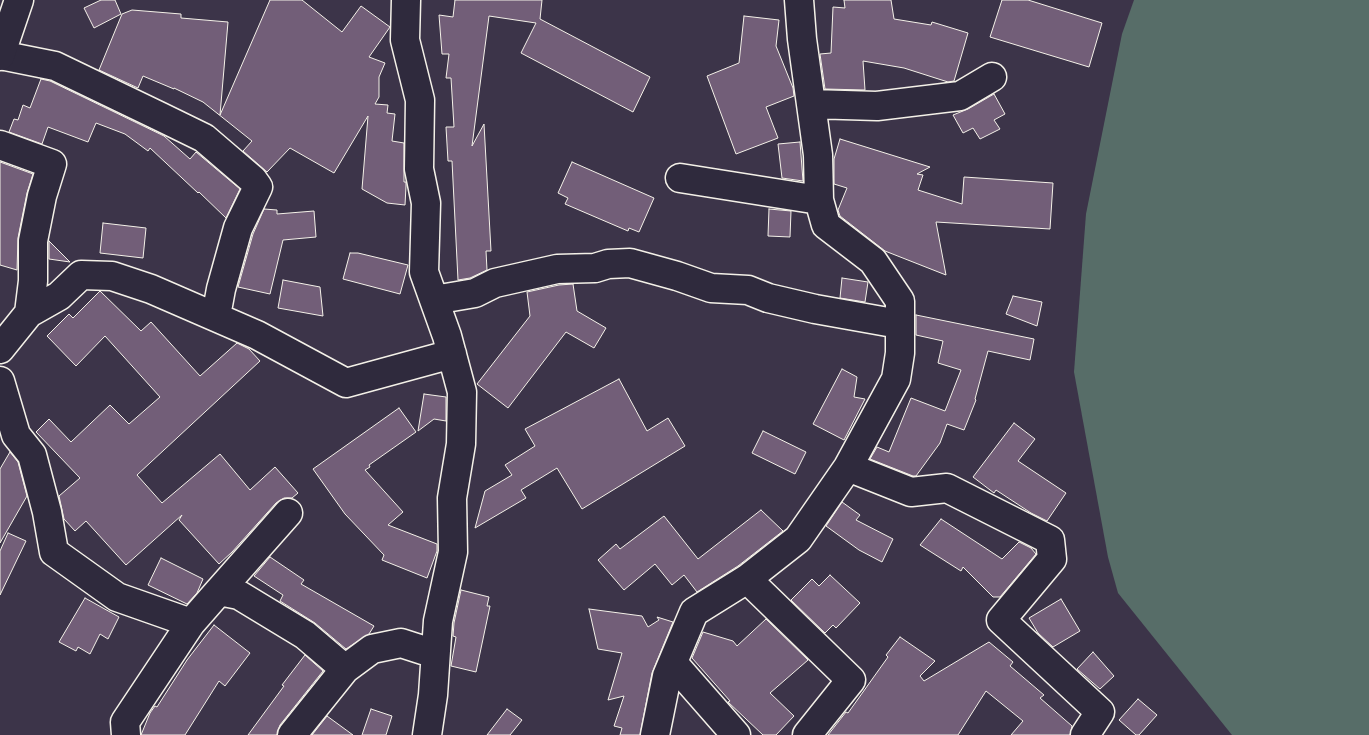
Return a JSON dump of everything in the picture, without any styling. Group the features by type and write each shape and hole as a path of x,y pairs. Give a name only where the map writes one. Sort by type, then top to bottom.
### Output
{"street":[{"path":"19,0 0,55 55,66 204,138 253,180 258,187 238,228 216,316"},
{"path":"406,0 405,40 420,100 418,168 426,203 424,272 452,354 462,392 461,444 452,498 453,552 438,621 433,695 427,735"},
{"path":"655,735 667,676 694,612 747,579 798,539 848,467 896,379 900,353 900,301 873,261 826,225 819,200 818,155 798,0"},
{"path":"811,104 877,106 960,96 992,77"},
{"path":"0,145 52,164 42,196 33,241 33,281 28,313"},
{"path":"680,178 819,200"},
{"path":"434,300 475,293 495,283 557,270 594,268 608,264 630,263 711,288 748,290 768,298 814,309 899,324"},
{"path":"0,349 28,313 59,296 81,275 112,276 151,288 258,335 346,383 452,354"},
{"path":"0,381 16,435 32,455 47,512 54,552 117,598 192,623"},
{"path":"848,467 911,492 947,488 1050,540 1052,558 1001,620 1100,712 1085,735"},
{"path":"126,735 125,722 192,623 288,513"},
{"path":"747,579 851,680 807,735"},
{"path":"219,591 239,595 305,635 345,670"},
{"path":"292,735 345,670 372,649 401,643 435,654"},
{"path":"673,662 736,735"}],"green space":[{"path":"1134,0 1369,0 1369,735 1232,735 1118,593 1108,557 1074,372 1086,214 1122,34"}],"building":[{"path":"101,0 115,0 121,14 94,28 84,8"},
{"path":"270,0 302,0 342,32 361,6 390,27 369,57 385,63 379,77 379,97 375,104 388,105 387,113 395,114 392,141 404,143 405,205 387,203 362,189 368,116 334,173 290,148 267,172 243,151 252,141 203,102 143,76 138,88 99,70 122,14 132,10 181,14 181,18 228,22 220,115"},
{"path":"455,0 542,0 540,19 650,77 633,112 521,53 536,23 489,16 472,146 484,124 491,251 486,251 487,270 470,278 458,280 452,161 448,161 446,127 454,127 451,78 446,78 449,54 442,54 439,15 453,17"},
{"path":"844,0 891,0 894,19 931,25 932,22 968,33 954,81 948,82 904,68 863,61 865,90 825,89 820,54 831,53 833,7 845,8"},
{"path":"1002,0 1028,0 1102,23 1089,67 990,37"},
{"path":"744,16 779,20 776,46 793,88 794,96 766,107 778,138 736,154 707,76 739,63"},
{"path":"41,79 50,81 164,136 190,159 196,152 240,189 226,218 150,148 148,151 125,134 96,123 88,142 48,127 42,144 9,132 14,119 18,120 23,105 30,108"},
{"path":"994,94 1005,114 994,120 1000,129 980,139 973,128 963,133 953,115"},
{"path":"840,139 930,167 917,174 923,175 918,190 962,204 964,177 1053,183 1050,229 936,222 946,275 885,251 840,216 838,210 847,188 834,184 834,159"},
{"path":"800,142 803,181 782,178 778,144"},
{"path":"0,162 33,174 27,193 18,238 17,270 0,265"},
{"path":"572,162 654,198 639,232 629,228 628,231 565,204 568,198 558,193"},
{"path":"264,209 277,210 277,214 314,211 316,237 283,240 270,294 238,287 253,234"},
{"path":"769,209 791,211 790,237 768,236"},
{"path":"103,223 146,228 143,258 100,253"},
{"path":"49,241 70,262 49,259"},
{"path":"350,253 358,253 408,265 400,294 343,279"},
{"path":"842,278 868,282 865,302 840,298"},
{"path":"283,280 320,287 323,316 278,308"},
{"path":"573,284 577,311 606,328 594,348 566,332 508,408 477,384 530,316 527,292"},
{"path":"100,291 141,331 151,322 200,376 237,343 249,349 260,361 137,475 162,503 220,454 250,490 275,467 298,493 292,498 284,498 276,503 219,564 179,520 182,515 126,565 86,521 75,531 64,519 59,496 80,478 36,432 49,419 71,442 110,405 129,424 160,397 105,336 76,366 47,336 69,314 73,318"},
{"path":"1013,296 1042,302 1037,326 1006,314"},
{"path":"916,315 1034,339 1030,360 988,351 976,400 964,430 947,424 940,443 916,476 913,476 870,459 877,447 889,452 911,398 945,411 961,370 938,363 943,341 916,335"},
{"path":"842,369 857,377 854,397 865,399 844,440 813,424"},
{"path":"619,379 647,431 668,418 685,446 582,509 557,468 521,490 526,498 475,528 485,491 512,475 505,465 535,446 525,429"},
{"path":"424,394 446,397 446,421 434,419 418,431"},
{"path":"399,408 416,432 369,465 370,467 365,470 403,512 388,525 437,544 437,551 427,578 382,560 384,555 345,514 313,469"},
{"path":"1014,423 1035,439 1018,461 1066,493 1047,521 996,490 994,493 973,477"},
{"path":"763,431 806,452 795,474 752,453"},
{"path":"10,452 18,462 27,496 0,543 0,469"},
{"path":"842,502 860,515 856,520 893,539 882,562 859,550 826,526"},
{"path":"761,510 783,531 738,566 697,592 684,575 672,585 655,564 624,590 598,560 616,544 620,549 664,516 698,559"},
{"path":"941,519 1002,559 1019,542 1031,548 1036,554 1000,597 993,597 963,567 961,571 920,545"},
{"path":"8,533 26,541 0,595 0,551"},
{"path":"270,557 304,580 301,584 374,626 369,634 346,649 315,623 280,601 283,595 254,576"},
{"path":"161,558 203,579 197,593 187,604 148,585"},
{"path":"830,575 860,603 836,628 833,625 825,633 791,600 812,579 819,586"},
{"path":"461,590 489,597 487,606 490,606 476,672 451,666 456,637 453,636 454,623"},
{"path":"85,598 119,617 108,639 100,634 90,654 78,647 76,651 59,642"},
{"path":"1061,599 1080,631 1053,647 1038,633 1029,618"},
{"path":"589,609 642,616 648,627 659,620 657,617 673,622 652,673 640,735 620,735 622,728 614,726 624,696 608,700 622,653 598,649"},
{"path":"766,619 808,660 770,693 794,716 776,735 763,735 728,702 730,701 692,658 703,632 733,641 737,646"},
{"path":"214,625 250,653 225,686 219,681 185,735 141,735 150,713 155,706 157,707 187,660"},
{"path":"900,637 935,661 920,676 924,681 989,642 1013,662 1010,666 1044,695 1040,698 1072,726 1070,735 1011,735 1023,721 986,691 958,735 828,735 846,712 848,713"},
{"path":"1093,652 1114,676 1100,689 1077,669"},
{"path":"305,655 323,671 280,725 277,735 248,735 284,686 282,685"},
{"path":"1138,699 1157,715 1139,735 1136,735 1119,720"},
{"path":"371,709 392,716 386,735 362,735"},
{"path":"507,709 522,720 510,735 487,735"},
{"path":"327,716 353,735 312,735"}]}
